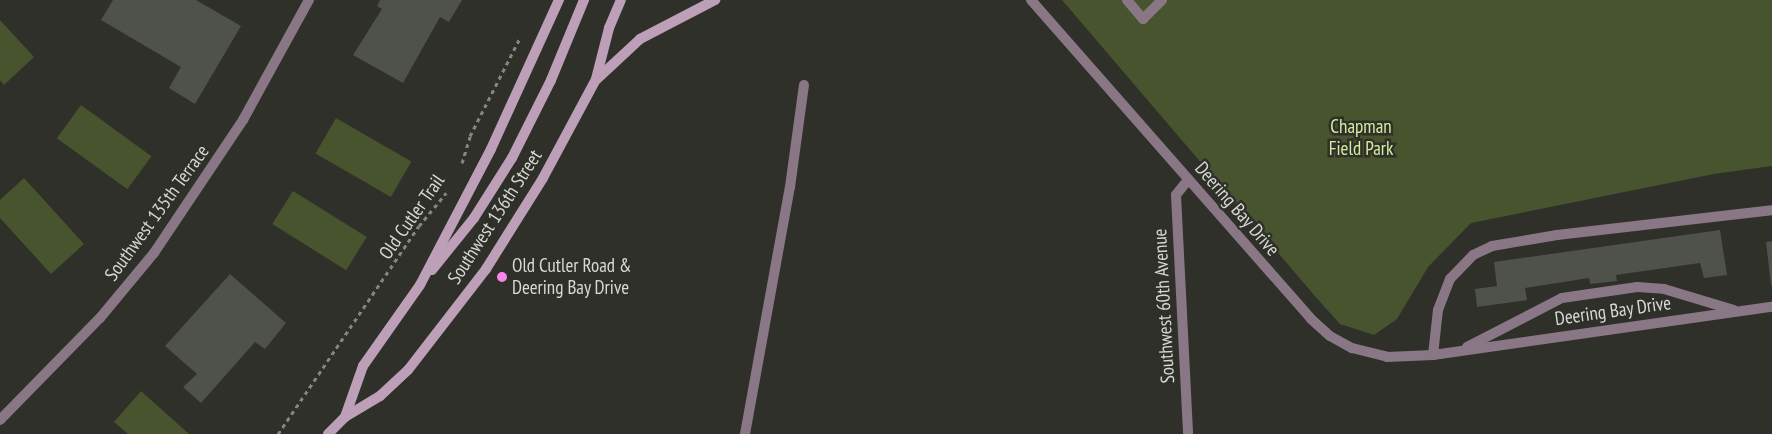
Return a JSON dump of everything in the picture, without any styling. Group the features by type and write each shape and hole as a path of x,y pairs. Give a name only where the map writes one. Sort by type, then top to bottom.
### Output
{"main road":[{"name":"Southwest 136th Street","path":"345,417 363,366 420,285 491,149 558,0"},
{"path":"420,285 474,218 512,158 550,80 584,0"},
{"name":"Southwest 136th Street","path":"328,434 345,417 380,396 408,370 432,342 514,226 596,79 609,28 620,0"},
{"path":"596,79 640,39 715,0"}],"street":[{"name":"Southwest 135th Terrace","path":"0,420 100,318 169,233 243,120 309,0"},
{"name":"Deering Bay Drive","path":"1031,0 1311,319 1330,336 1352,348 1375,356 1433,355 1772,307"},
{"path":"1127,0 1143,19 1162,0"},
{"path":"745,434 790,186 804,85"},
{"name":"Southwest 60th Avenue","path":"1188,180 1176,195 1188,434"},
{"path":"1433,355 1438,310 1450,279 1473,255 1492,246 1567,233 1772,210"},
{"name":"Deering Bay Drive","path":"1462,350 1562,298 1637,286 1664,289 1738,311"}],"path":[{"name":"Old Cutler Trail","path":"460,169 470,136 522,34"},
{"name":"Old Cutler Trail","path":"278,434 420,226 451,187"}],"green space":[{"name":"Chapman Field Park","path":"1062,0 1772,0 1772,166 1714,174 1471,223 1428,267 1397,319 1374,335 1340,324"},
{"path":"0,20 34,57 4,85 0,80"},
{"path":"81,105 151,156 127,189 57,138"},
{"path":"336,118 411,162 391,197 316,154"},
{"path":"24,178 84,244 51,274 0,218 0,200"},
{"path":"293,191 367,237 346,270 272,224"},
{"path":"141,391 189,434 128,434 114,422"}],"building":[{"path":"113,0 196,0 241,26 195,104 169,88 181,67 101,20"},
{"path":"380,0 462,0 449,22 440,17 403,83 353,55 382,9 377,6"},
{"path":"1720,230 1727,275 1704,278 1700,263 1616,275 1617,281 1590,284 1589,278 1525,288 1527,300 1477,307 1475,289 1497,286 1494,262"},
{"path":"1772,241 1772,285 1771,285 1766,242"},
{"path":"230,274 286,323 265,349 255,342 201,403 183,387 197,374 165,346"}],"place":[{"name":"Old Cutler Road & Deering Bay Drive","path":"502,277"}]}
